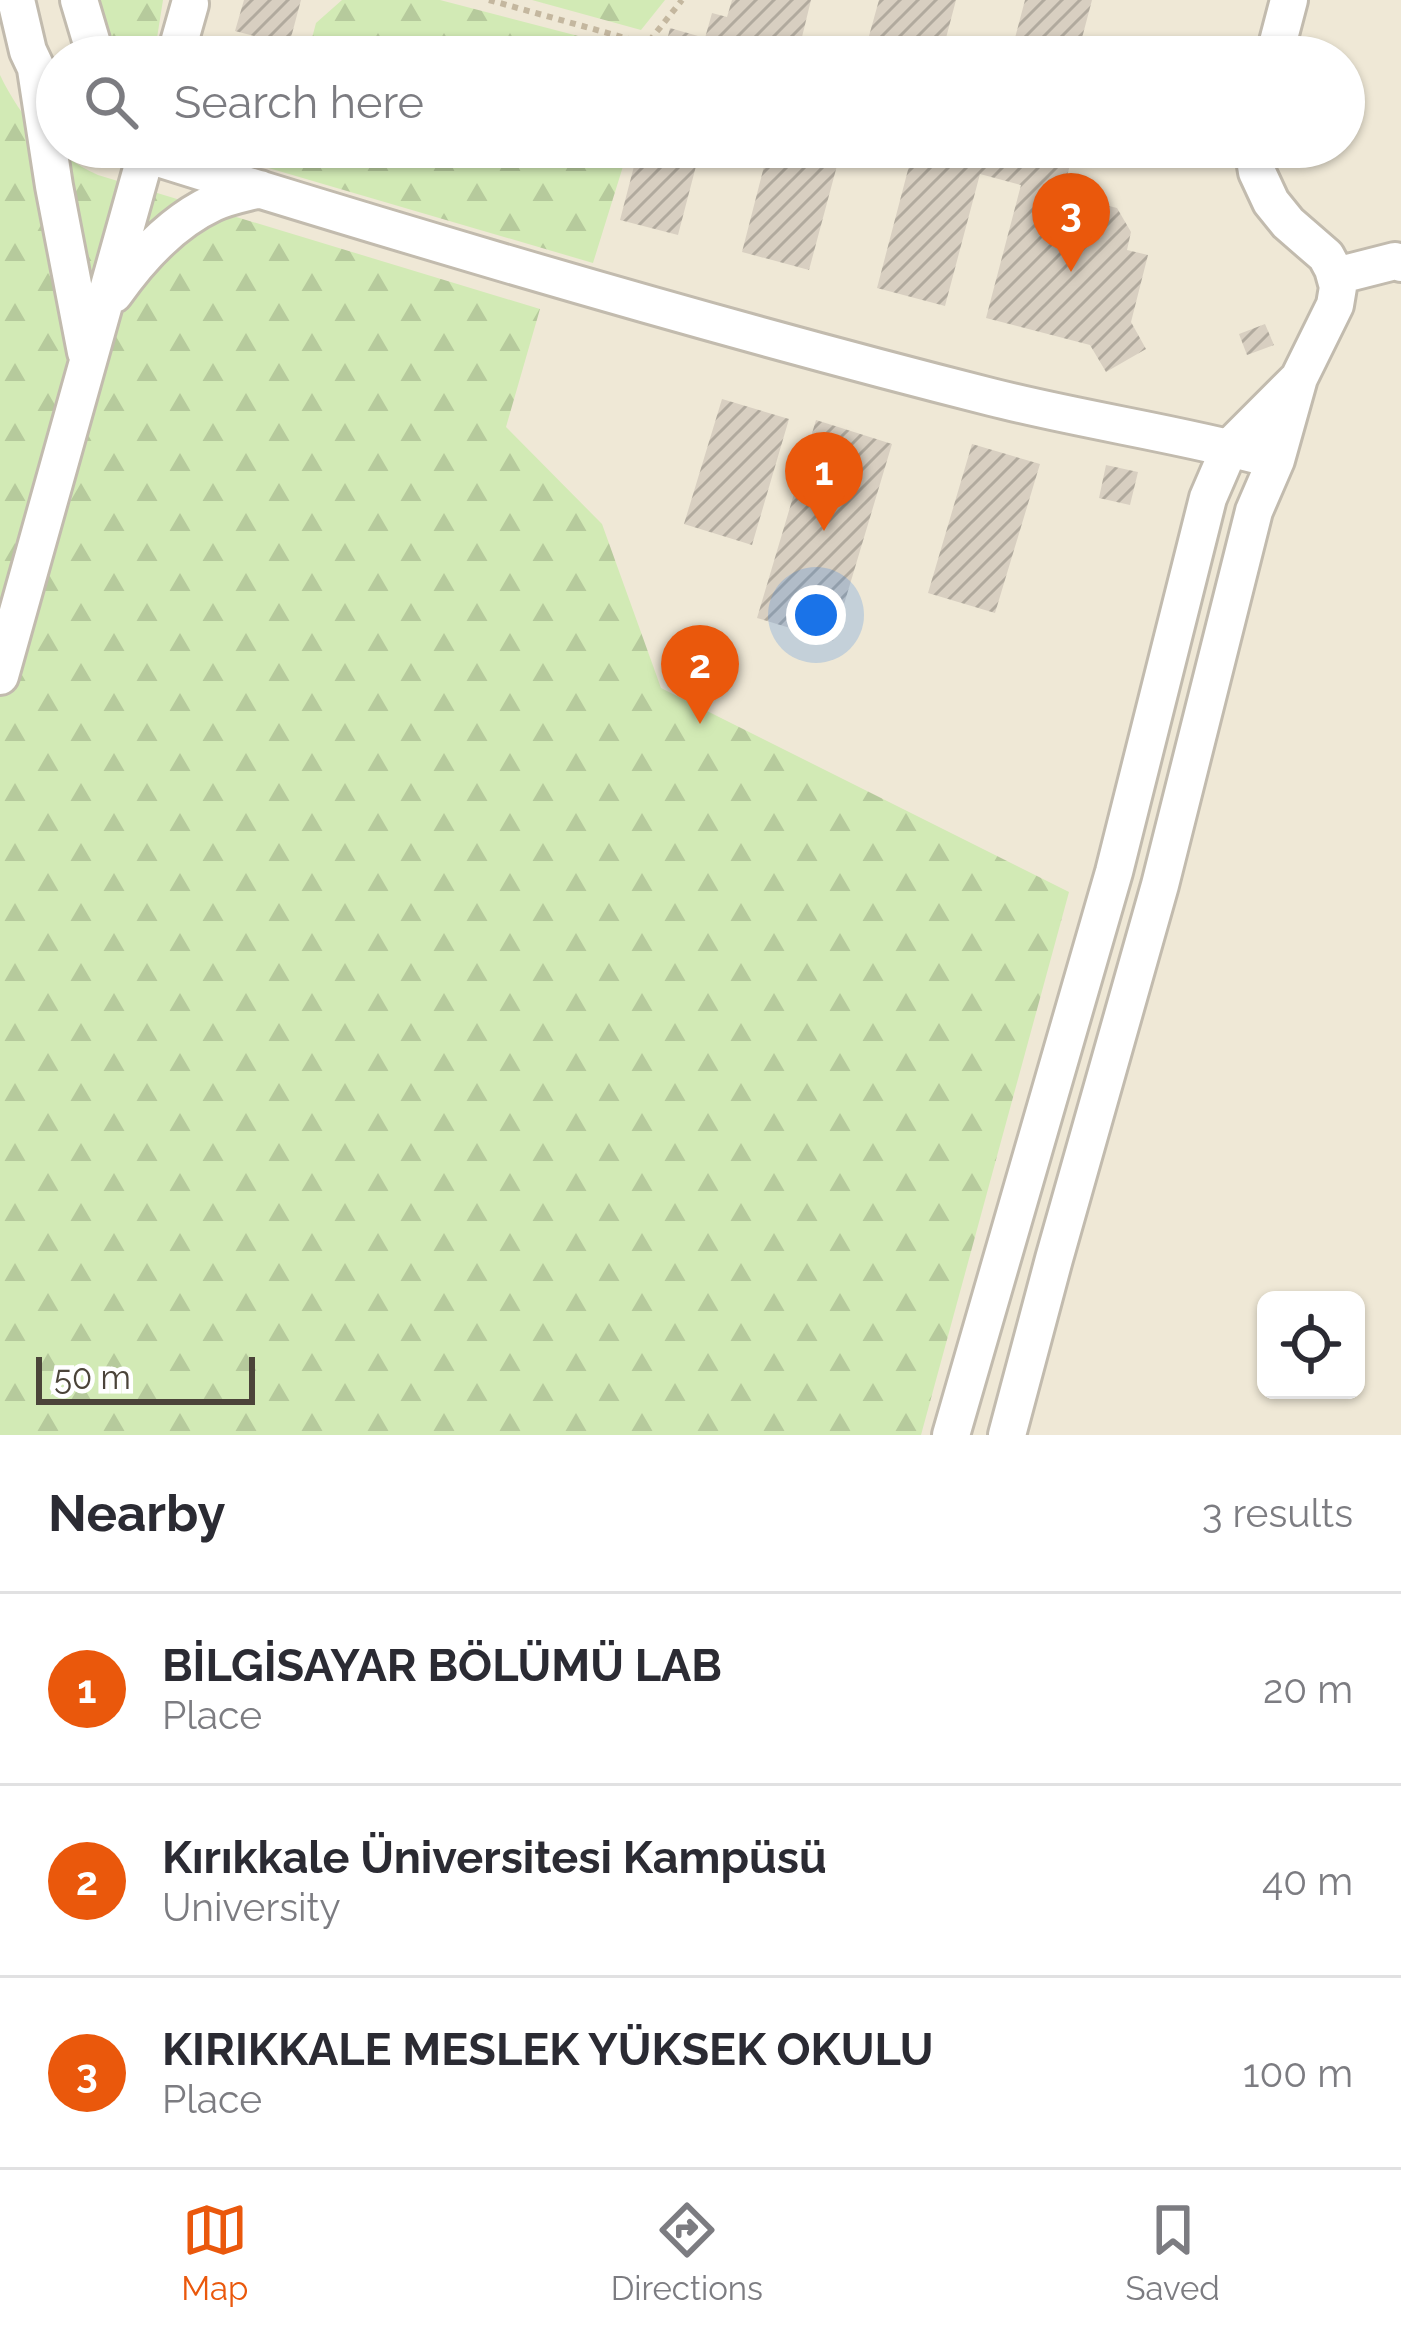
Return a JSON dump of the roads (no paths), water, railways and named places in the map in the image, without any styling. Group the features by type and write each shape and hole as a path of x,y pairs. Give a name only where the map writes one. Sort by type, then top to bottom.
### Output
{"street":[{"path":"16,0 36,69"},
{"path":"79,0 90,36"},
{"path":"1280,36 1289,0"},
{"path":"181,36 190,4"},
{"path":"51,168 87,362"},
{"path":"0,676 102,311 131,168"},
{"path":"194,168 553,278 995,399 1276,460"},
{"path":"1006,1435 1160,885 1254,511 1276,460 1299,378 1336,301 1336,276 1326,256 1271,202 1256,168"},
{"path":"102,311 133,267 167,232 213,202 260,189"},
{"path":"1336,276 1401,263"},
{"path":"951,1435 1114,872 1208,498 1230,447 1299,378"}],"place":[{"name":"KIRIKKALE MESLEK YÜKSEK OKULU","path":"1071,272"},
{"name":"BİLGİSAYAR BÖLÜMÜ LAB","path":"824,531"},
{"name":"Kırıkkale Üniversitesi Kampüsü","path":"700,724"}]}
